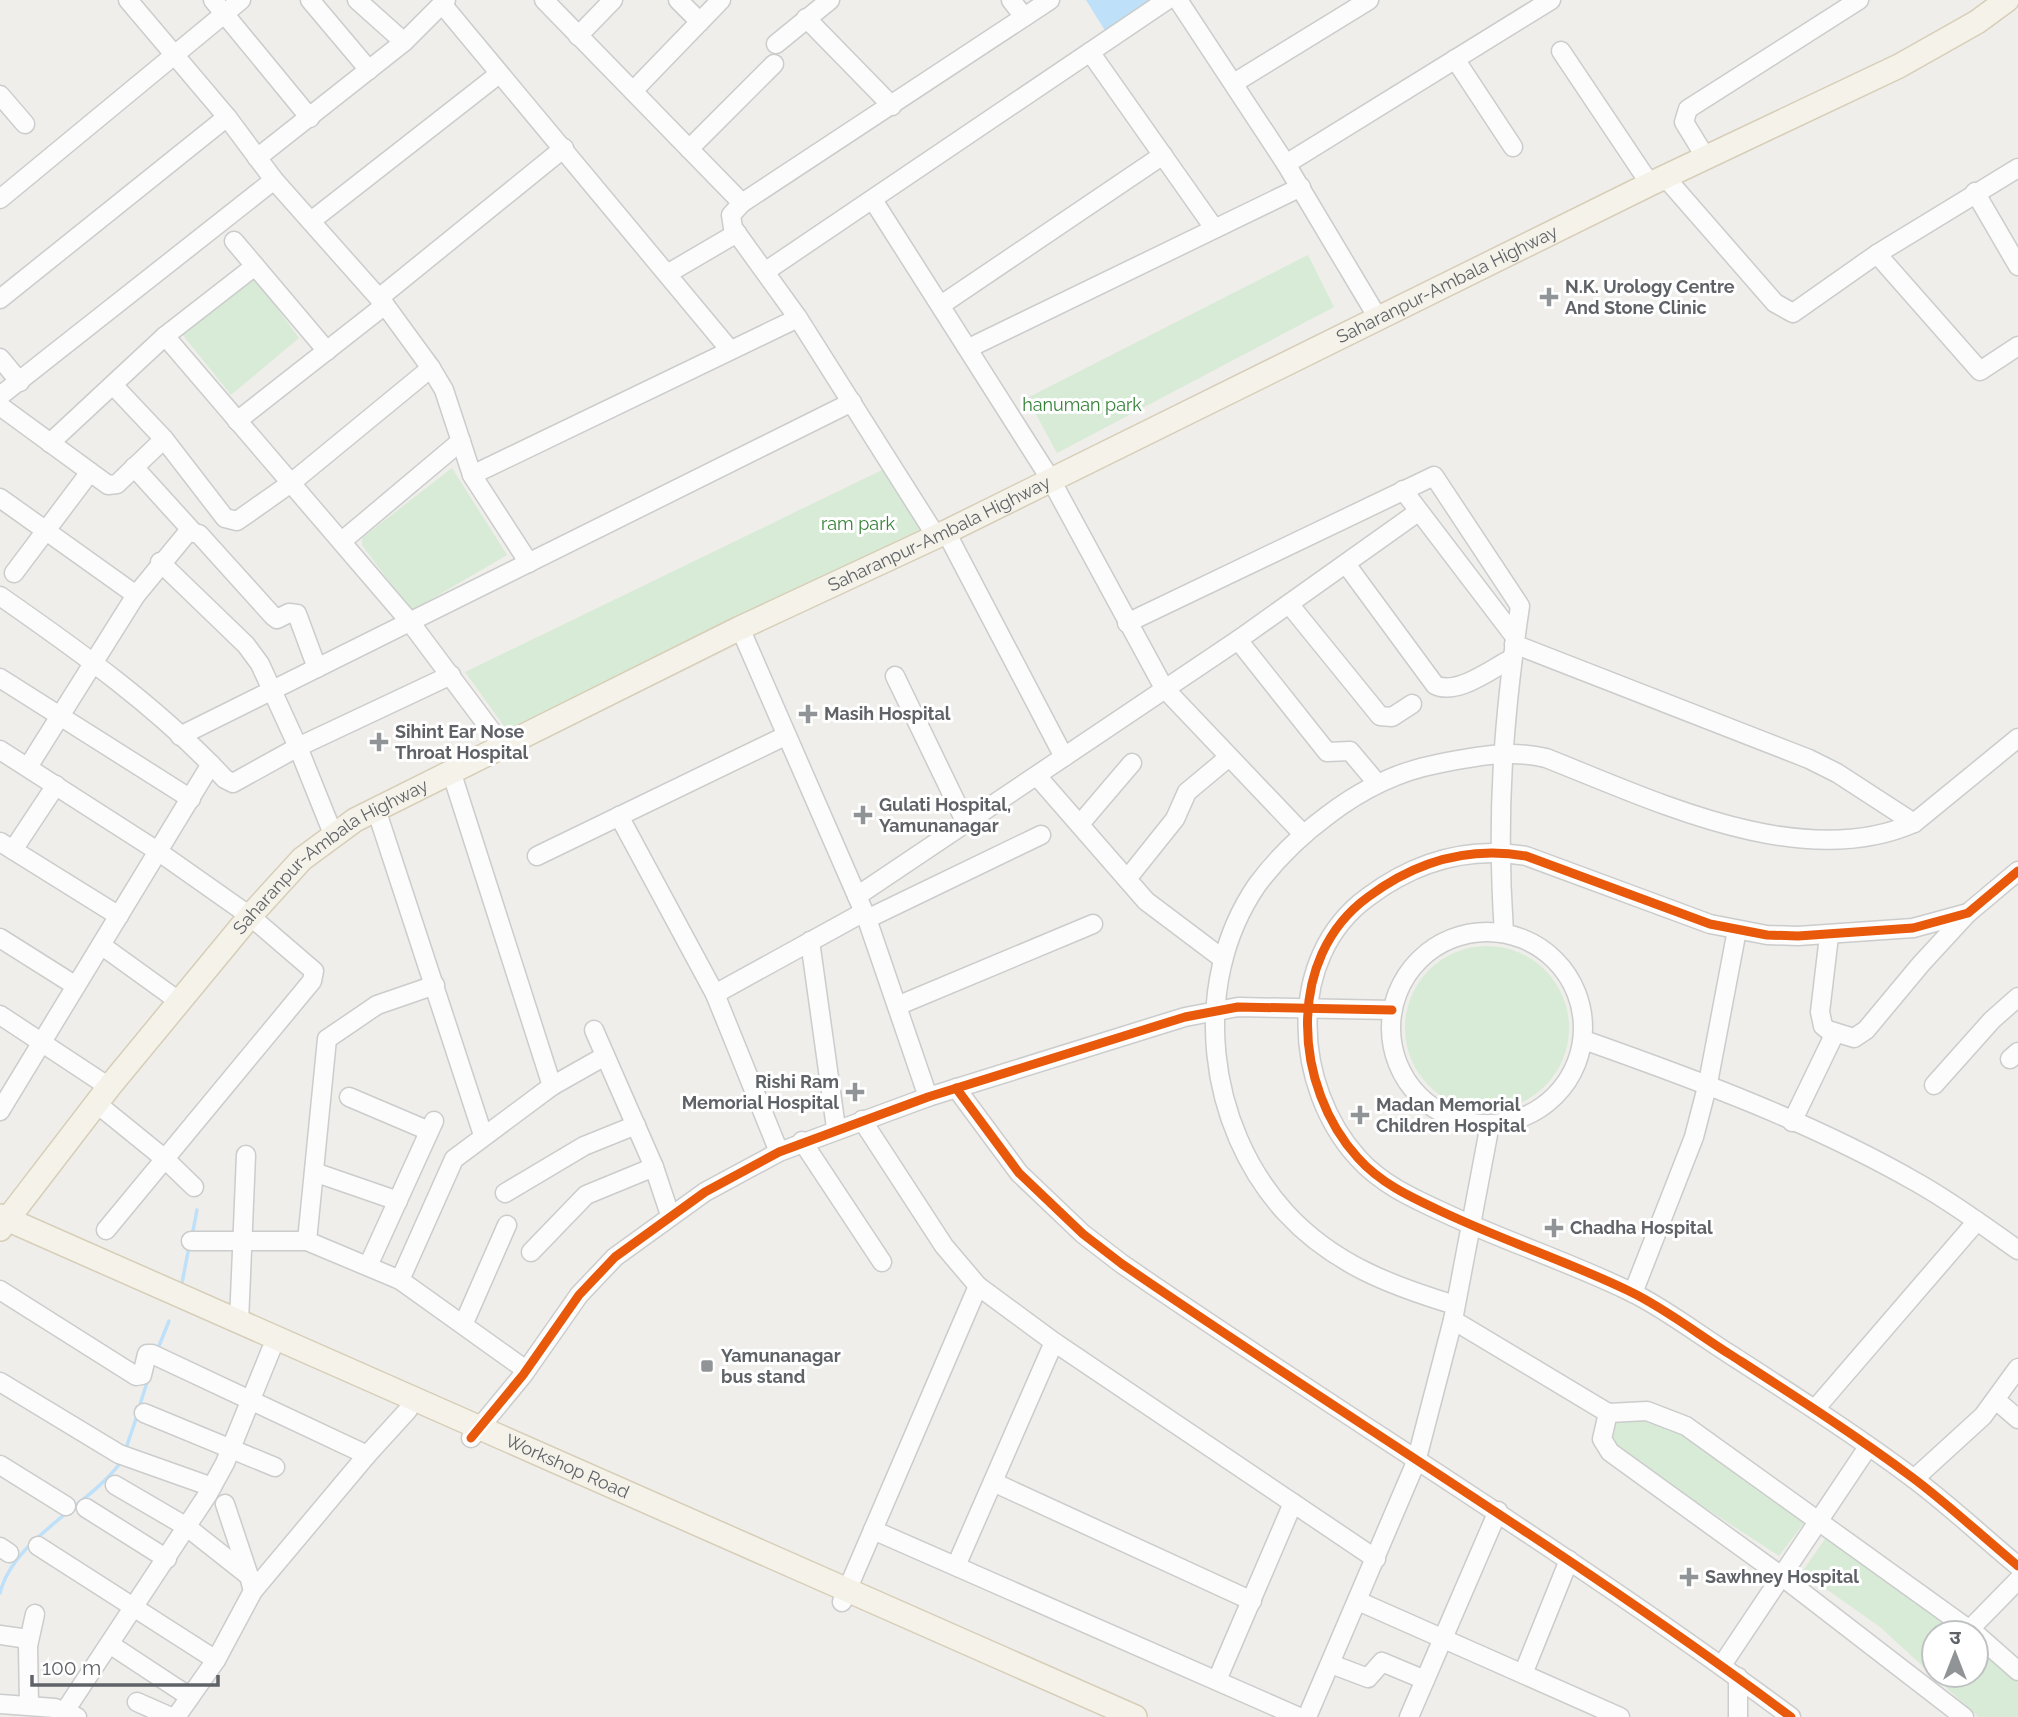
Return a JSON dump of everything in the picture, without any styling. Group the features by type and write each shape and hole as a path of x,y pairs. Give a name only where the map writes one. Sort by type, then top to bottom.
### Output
{"main road":[{"name":"Saharanpur-Ambala Highway","path":"2,1224 103,1095 250,916 302,859 332,834 502,745 740,628 941,534 1657,181 1899,66 1977,22 2007,0"},
{"name":"Workshop Road","path":"2,1224 239,1322 475,1433 845,1596 1135,1717"},
{"name":"Workshop Road","path":"2,1224 271,1350 408,1410 475,1433"},
{"name":"Workshop Road","path":"845,1596 1099,1717"}],"street":[{"path":"128,0 227,117 274,180 382,301 431,368 444,390 472,475 528,563"},
{"path":"0,199 175,54 218,7 241,0"},
{"path":"310,0 369,70"},
{"path":"357,0 404,42"},
{"path":"544,0 742,203"},
{"path":"578,36 613,0"},
{"path":"678,0 700,22"},
{"path":"633,91 721,0"},
{"path":"776,44 830,0"},
{"path":"1011,0 1024,17"},
{"path":"1049,0 742,203 731,215 737,233 798,318 941,534 1064,757"},
{"path":"766,271 1167,0"},
{"path":"1178,0 1301,187 1378,318"},
{"path":"1234,83 1369,0"},
{"path":"1286,164 1551,0"},
{"path":"1706,158 1685,122 1688,109 1859,0"},
{"path":"257,158 404,42 444,2 499,74 564,148 730,350"},
{"path":"218,7 310,118"},
{"path":"806,18 892,106"},
{"path":"1560,51 1657,181 1784,309 1793,313 1877,254 2018,168"},
{"path":"1090,52 1214,228"},
{"path":"1455,59 1513,147"},
{"path":"689,149 774,64"},
{"path":"311,221 499,74"},
{"path":"0,95 24,124"},
{"path":"0,299 227,117"},
{"path":"237,421 327,351 382,301 564,148"},
{"path":"941,305 1163,155"},
{"path":"0,396 274,180"},
{"path":"969,348 1301,187"},
{"path":"1975,192 2018,266"},
{"path":"873,200 1051,480 1164,688 1303,834"},
{"path":"667,274 737,233"},
{"path":"234,241 327,351"},
{"path":"1877,254 1980,371 2018,346"},
{"path":"50,443 166,336 255,266"},
{"path":"472,475 798,318"},
{"path":"166,336 410,622 502,745"},
{"path":"0,358 20,382"},
{"path":"113,385 163,439 225,518 237,521 291,483 431,368"},
{"path":"180,736 852,402"},
{"path":"0,406 104,484 112,486 163,439"},
{"path":"342,541 461,441"},
{"path":"134,467 273,616 277,619 289,612 297,614 317,668"},
{"path":"14,573 90,472"},
{"path":"1127,623 1427,477 1434,476 1520,606 1501,754 1499,851 1504,933"},
{"path":"1403,490 1513,647 1809,759 1837,773 1914,823"},
{"path":"0,498 136,595"},
{"path":"863,909 966,823 1238,640 1418,512"},
{"path":"28,767 136,595 183,536 193,532"},
{"path":"160,562 246,645 260,664 298,747 332,834"},
{"path":"1346,564 1435,685 1441,688 1457,686 1513,647"},
{"path":"0,596 93,661 233,783 298,747 451,675"},
{"path":"1289,604 1380,716 1392,717 1412,704"},
{"path":"740,628 863,909 928,1097"},
{"path":"1238,640 1327,752 1350,751 1377,783"},
{"path":"895,676 966,823"},
{"path":"0,678 57,717 191,799"},
{"path":"537,856 785,736"},
{"path":"1955,1619 1818,1518 1675,1420 1647,1411 1608,1413 1454,1313 1345,1262 1304,1230 1279,1205 1251,1165 1231,1121 1221,1084 1214,1010 1223,959 1233,932 1256,887 1303,834 1377,783 1423,766 1501,754 1546,758 1708,821 1739,829 1853,839 1895,831 1914,823 2018,738"},
{"path":"0,750 159,852 250,916 312,967 315,976 106,1230"},
{"path":"1126,878 1175,819 1187,792 1229,757"},
{"path":"1080,824 1132,762"},
{"path":"0,1111 211,764"},
{"path":"451,771 552,1086"},
{"path":"1037,776 1157,911 1223,959"},
{"path":"56,785 6,846 119,916"},
{"path":"376,809 484,1135"},
{"path":"619,816 715,994 779,1152"},
{"path":"715,994 863,909 1041,835"},
{"path":"1968,913 1913,928 1829,936 1767,935 1710,924 1526,856 1499,851 1455,855 1421,866 1389,881 1360,902 1330,937 1317,965 1309,1007 1309,1056 1323,1109 1340,1137 1360,1161 1400,1193 1633,1293 1815,1409 1914,1479 2018,1566"},
{"path":"1829,936 1821,1018 1823,1026 1835,1033 1854,1038 1866,1030 1968,913 2018,871"},
{"path":"897,1006 1093,924"},
{"path":"1633,1293 1683,1170 1708,1083 1737,930"},
{"path":"1474,932 1504,933 1532,942 1556,959 1573,983 1580,1001 1584,1040 1576,1066 1562,1089 1542,1108 1517,1120 1490,1124 1452,1117 1435,1109 1413,1091 1396,1057 1391,1039 1392,1010 1402,982 1420,958 1437,947 1474,932"},
{"path":"0,939 76,986"},
{"path":"810,941 836,1128"},
{"path":"101,945 180,1002"},
{"path":"307,1241 327,1039 377,1005 435,985"},
{"path":"1934,1085 1992,1020 2018,997"},
{"path":"475,1433 526,1370 595,1276 670,1215 802,1141 956,1088 1214,1010 1238,1007 1309,1007 1392,1010"},
{"path":"0,1015 42,1042 103,1095 194,1187"},
{"path":"594,1030 636,1125 670,1215"},
{"path":"1792,1122 1835,1033"},
{"path":"1584,1040 1708,1083 1914,1180 2018,1250"},
{"path":"400,1280 454,1159 552,1086 605,1056"},
{"path":"956,1088 1018,1172 1083,1234 1226,1336 1416,1462 1498,1511 1722,1664 1791,1717"},
{"path":"349,1097 432,1126 368,1266"},
{"path":"862,1120 944,1246 978,1286 1054,1342 1376,1559"},
{"path":"1307,1717 1359,1601 1416,1462 1454,1313 1490,1124"},
{"path":"505,1193 584,1146 636,1125"},
{"path":"802,1141 882,1262"},
{"path":"239,1322 246,1155"},
{"path":"531,1252 586,1195 653,1167"},
{"path":"314,1172 398,1201"},
{"path":"1815,1409 1977,1221"},
{"path":"464,1323 507,1225"},
{"path":"191,1241 307,1241 400,1280 464,1323 526,1370"},
{"path":"845,1596 978,1286"},
{"path":"0,1291 136,1376 142,1375 147,1354 155,1355 367,1455"},
{"path":"956,1566 1054,1342"},
{"path":"0,1704 68,1715 212,1487 231,1449 271,1350"},
{"path":"1914,1479 1996,1400 2018,1368"},
{"path":"0,1382 123,1456 212,1487"},
{"path":"1996,1400 2018,1419"},
{"path":"176,1717 216,1660 251,1584 408,1410"},
{"path":"144,1413 275,1467"},
{"path":"1608,1413 1602,1439 1610,1452 1780,1575 1965,1717"},
{"path":"1722,1664 1868,1447"},
{"path":"0,1465 66,1506"},
{"path":"993,1482 1252,1601"},
{"path":"116,1485 187,1527 251,1584"},
{"path":"1217,1680 1293,1503"},
{"path":"225,1504 251,1584"},
{"path":"86,1508 167,1559"},
{"path":"1409,1717 1498,1511"},
{"path":"873,1530 1299,1717"},
{"path":"38,1546 216,1660"},
{"path":"1523,1674 1569,1560"},
{"path":"1984,1619 2018,1580"},
{"path":"1359,1601 1620,1717"},
{"path":"23,1709 28,1639 35,1614"},
{"path":"0,1635 28,1639"},
{"path":"111,1645 190,1697"},
{"path":"1990,1647 2018,1671"},
{"path":"1331,1664 1368,1678 1382,1662 1425,1680"},
{"path":"1738,1678 1738,1717"},
{"path":"137,1702 171,1717"}],"green space":[{"name":"hanuman park","path":"1308,255 1334,307 1057,453 1027,398"},
{"path":"254,277 299,338 231,395 182,334"},
{"path":"452,468 507,555 411,611 362,545 362,538"},
{"name":"ram park","path":"882,470 925,536 509,733 465,672"},
{"path":"1487,946 1518,952 1545,970 1563,997 1569,1028 1563,1059 1545,1086 1518,1104 1487,1110 1456,1104 1429,1086 1411,1059 1405,1028 1411,997 1429,970 1456,952"},
{"path":"1630,1413 1677,1428 1809,1516 1779,1556 1618,1451 1609,1435 1612,1415"},
{"path":"1832,1529 1947,1619 1920,1619 1920,1664 1880,1627 1802,1572"},
{"path":"1990,1654 2018,1679 2018,1717 1978,1717 1948,1689 1990,1689"}],"water":[{"path":"1086,0 1162,0 1109,37"}],"waterway":[{"path":"192,1236 197,1210"},
{"path":"182,1283 189,1247"},
{"path":"157,1351 169,1321"},
{"path":"139,1408 148,1379"},
{"path":"125,1451 137,1416"},
{"path":"0,1593 20,1556 107,1478 121,1462"}],"cycle path":[{"path":"2018,871 1968,913 1913,928 1798,936 1767,935 1710,924 1526,856 1504,853 1463,855 1404,874 1368,897 1341,923 1322,954 1311,988 1308,1024 1311,1061 1321,1096 1337,1129 1367,1168 1423,1203 1609,1281 1657,1306 1891,1462 1940,1499 2018,1566"},
{"path":"471,1438 523,1375 579,1295 615,1257 705,1192 779,1152 928,1097 1185,1017 1238,1007 1392,1010"},
{"path":"956,1088 1019,1173 1083,1234 1122,1264 1543,1543 1791,1717"}],"place":[{"name":"N.K. Urology Centre And Stone Clinic","path":"1549,297"},
{"name":"Masih Hospital","path":"808,714"},
{"name":"Sihint Ear Nose Throat Hospital","path":"379,742"},
{"name":"Gulati Hospital, Yamunanagar","path":"863,815"},
{"name":"Rishi Ram Memorial Hospital","path":"855,1092"},
{"name":"Madan Memorial Children Hospital","path":"1360,1115"},
{"name":"Chadha Hospital","path":"1554,1228"},
{"name":"Yamunanagar bus stand","path":"707,1366"},
{"name":"Sawhney Hospital","path":"1689,1577"}]}
